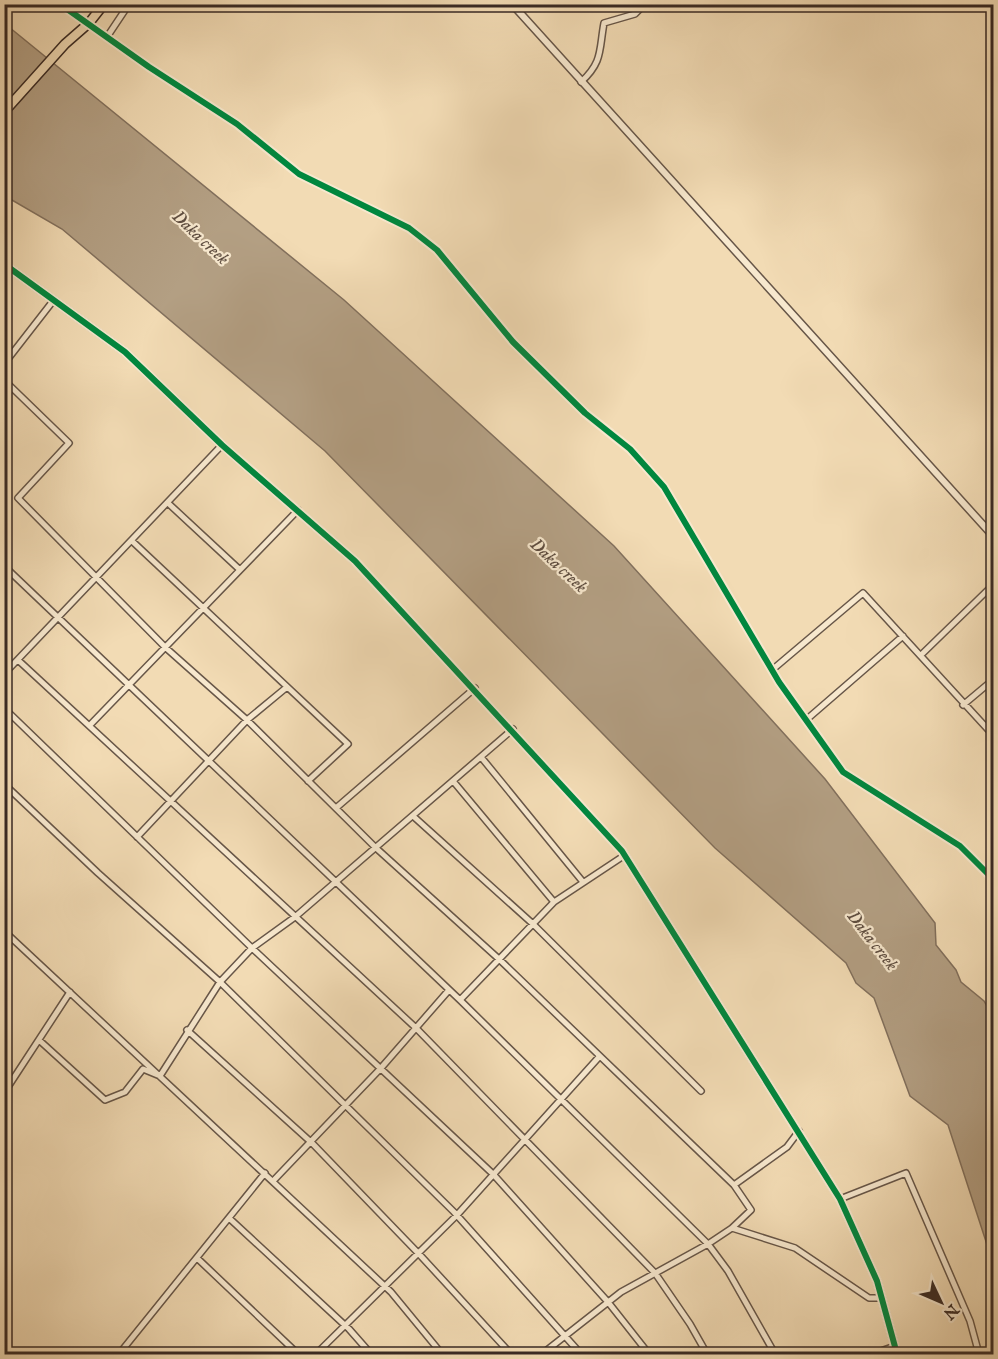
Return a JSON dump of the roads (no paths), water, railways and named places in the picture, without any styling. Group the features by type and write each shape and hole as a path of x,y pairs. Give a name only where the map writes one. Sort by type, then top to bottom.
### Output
{"highway":[{"path":"4,112 64,44 89,23 104,4"}],"street":[{"path":"60,4 237,124 299,174 409,228 437,250 513,342 585,413 630,449 664,488 772,670 843,772 960,846 993,880"},
{"path":"107,37 129,4"},
{"path":"512,4 993,537"},
{"path":"581,82 595,69 602,48 604,23 636,14 645,4"},
{"path":"4,264 125,352 222,445 298,510 383,588 625,855 840,1199 877,1281 897,1354"},
{"path":"4,364 53,300"},
{"path":"4,380 69,443 18,498 98,576 166,648 247,720 376,848 500,960 734,1185 751,1210 732,1228 708,1244 608,1302 542,1354"},
{"path":"4,674 169,504 222,445"},
{"path":"169,504 239,569"},
{"path":"90,724 298,510"},
{"path":"132,542 348,744 309,781"},
{"path":"4,566 460,1000 708,1244 728,1271 775,1354"},
{"path":"921,655 993,584"},
{"path":"772,670 863,593 993,736"},
{"path":"806,720 903,636"},
{"path":"18,660 90,724 294,917 416,1028 655,1274 690,1324 707,1354"},
{"path":"963,705 993,679"},
{"path":"137,837 247,720 287,687"},
{"path":"336,808 475,688"},
{"path":"4,708 252,948 493,1174 608,1302 649,1354"},
{"path":"160,1076 187,1030 220,982 252,948 294,917 513,729"},
{"path":"480,757 583,882"},
{"path":"453,780 554,902"},
{"path":"4,784 98,873 220,982 457,1215 581,1354"},
{"path":"412,816 533,924 701,1091"},
{"path":"460,1000 554,902 625,855"},
{"path":"4,931 274,1180 385,1286 442,1354"},
{"path":"274,1180 312,1143 449,990"},
{"path":"4,1093 70,992"},
{"path":"187,1030 312,1143 420,1254 511,1354"},
{"path":"39,1040 105,1100 125,1092 143,1069 160,1076"},
{"path":"316,1354 420,1254 599,1057"},
{"path":"734,1185 787,1147 799,1131"},
{"path":"119,1354 266,1173"},
{"path":"840,1199 906,1173 970,1321 979,1354"},
{"path":"229,1218 344,1325 371,1354"},
{"path":"732,1228 795,1248 869,1298 882,1298"},
{"path":"197,1258 298,1354"},
{"path":"872,1354 895,1346"}],"water":[{"name":"Daka creek","path":"4,23 344,300 614,546 825,779 935,923 936,945 956,970 961,982 984,1001 993,1017 993,1263 948,1125 910,1096 874,998 856,983 846,963 715,848 325,451 62,229 5,196"}]}
